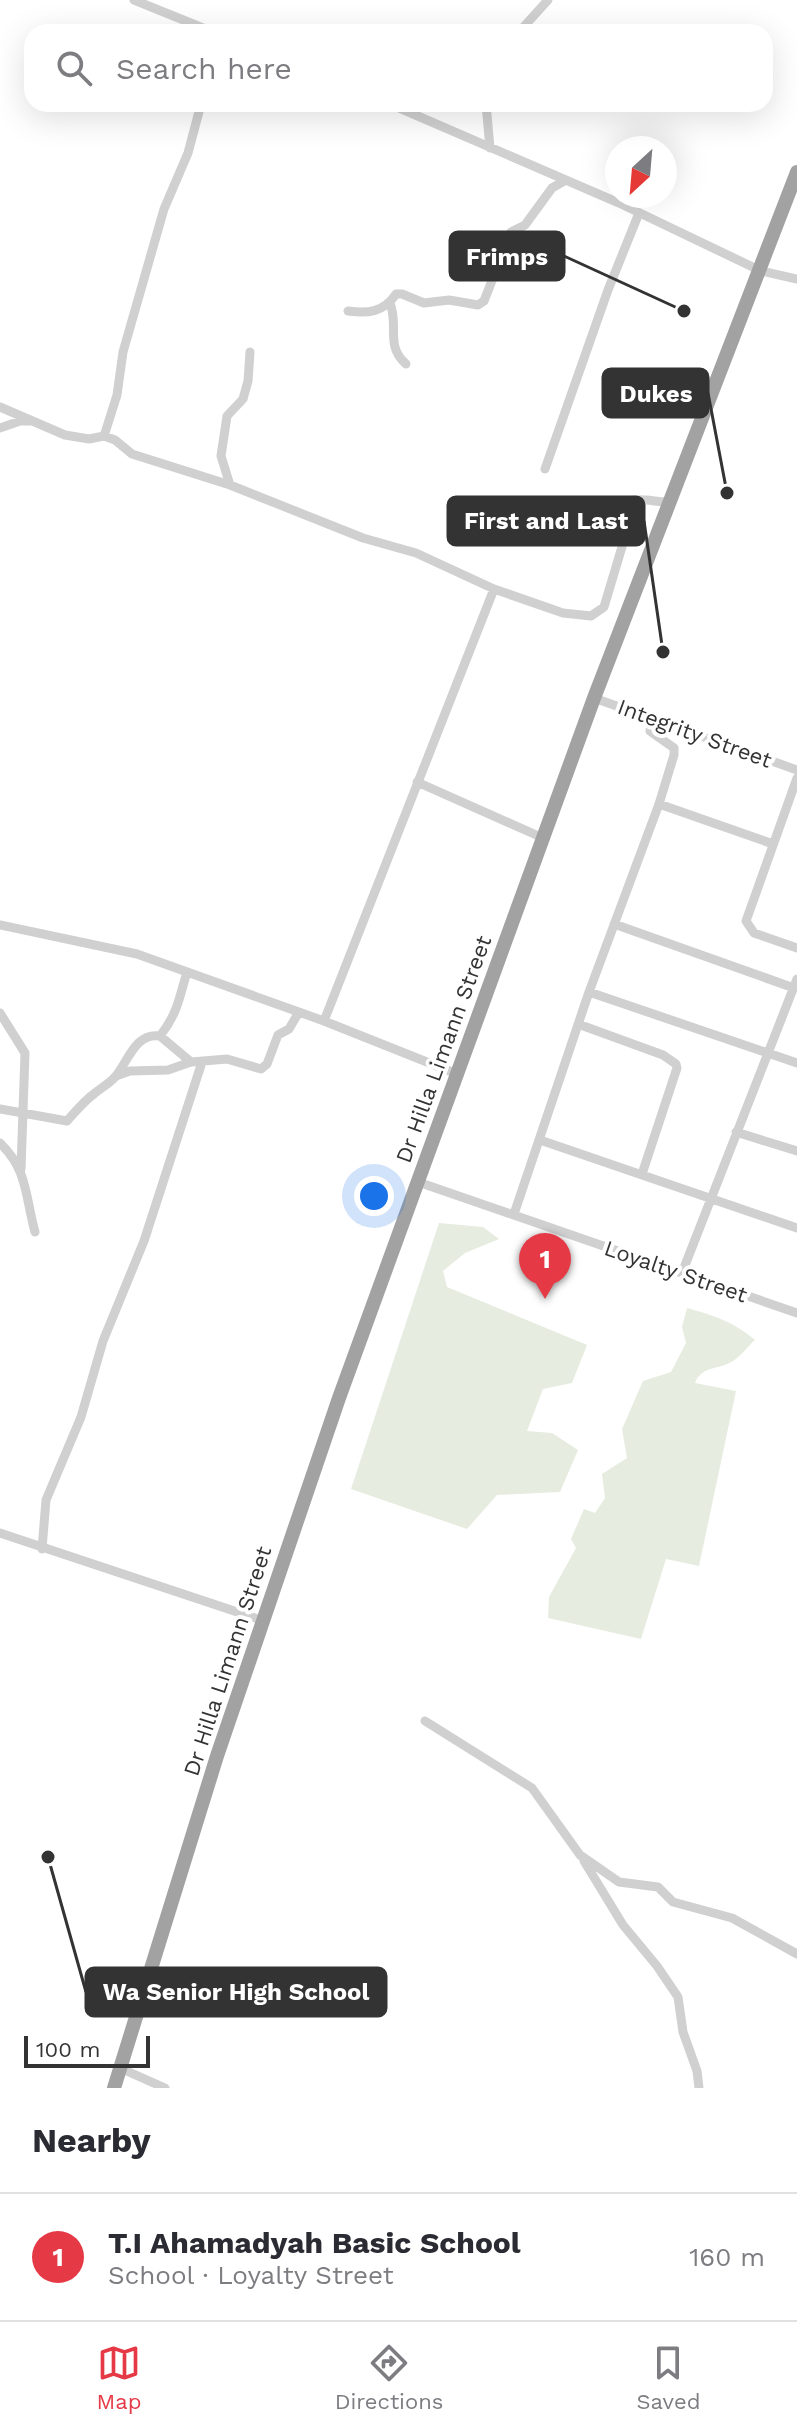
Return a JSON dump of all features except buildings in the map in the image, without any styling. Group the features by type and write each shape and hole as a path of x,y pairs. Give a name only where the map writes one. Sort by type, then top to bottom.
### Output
{"highway":[{"name":"Dr Hilla Limann Street","path":"114,2088 217,1756 339,1398 594,698 797,172"}],"street":[{"path":"134,0 189,24"},
{"path":"526,24 548,0"},
{"path":"104,436 117,395 123,352 164,209 188,153 199,112"},
{"path":"408,112 639,213 761,271 797,279"},
{"path":"487,112 490,148"},
{"path":"348,311 373,312 390,303 396,294 424,303 449,300 478,305 484,301 511,232 525,225 552,188 564,181"},
{"path":"545,469 608,290 639,213"},
{"path":"390,303 396,316 395,346 406,364"},
{"path":"230,485 221,456 227,416 243,399 250,352"},
{"path":"0,407 65,435 89,439 104,436 115,440 132,454 230,485 337,528 416,553 494,589 563,613 581,616 598,613 604,607 636,500"},
{"path":"0,428 20,421 38,422"},
{"path":"576,541 608,512 636,500 669,502"},
{"path":"324,1021 494,589"},
{"name":"Integrity Street","path":"594,698 797,770"},
{"path":"514,1214 589,992 659,804 674,748 650,731 652,717"},
{"path":"797,778 746,921 754,933 797,948"},
{"path":"417,782 543,838"},
{"path":"659,804 773,844"},
{"path":"614,924 795,983 682,1273"},
{"path":"0,926 137,954 324,1021 457,1074"},
{"path":"160,1036 173,1020 180,1004 187,972"},
{"path":"589,992 797,1063"},
{"path":"0,1109 67,1121 86,1100 116,1076 130,1071 168,1070 197,1062 227,1059 261,1069 267,1064 278,1035 289,1029 299,1012"},
{"path":"0,1013 25,1053 21,1169 35,1232"},
{"path":"578,1024 663,1055 676,1064 642,1174"},
{"path":"116,1076 120,1066 146,1036 160,1036 197,1062"},
{"path":"42,1549 46,1500 81,1417 103,1341 144,1241 197,1062"},
{"path":"736,1132 797,1151"},
{"path":"540,1140 797,1228"},
{"path":"0,1143 21,1169"},
{"name":"Loyalty Street","path":"418,1182 797,1313"},
{"path":"0,1533 264,1621"},
{"path":"425,1721 532,1788 580,1855 623,1925 678,1997 683,2032 697,2071 699,2088"},
{"path":"580,1855 619,1882 658,1887 673,1902 732,1918 797,1954"},
{"path":"120,2068 165,2088"}],"shaded area":[{"path":"439,1223 483,1227 499,1239 465,1253 443,1271 447,1287 587,1345 572,1383 543,1389 527,1431 552,1433 578,1450 560,1492 497,1495 467,1529 351,1489"},
{"path":"687,1308 723,1320 755,1340 736,1359 705,1371 695,1383 736,1391 699,1566 666,1559 641,1639 548,1618 549,1597 576,1548 571,1539 584,1509 595,1513 605,1498 602,1474 627,1458 622,1429 643,1381 671,1372 686,1343 682,1327"}],"place":[{"name":"Frimps","path":"684,311"},
{"name":"Dukes","path":"727,493"},
{"name":"First and Last","path":"663,652"},
{"name":"T.I Ahamadyah Basic School","path":"545,1299"},
{"name":"Wa Senior High School","path":"48,1857"}]}
